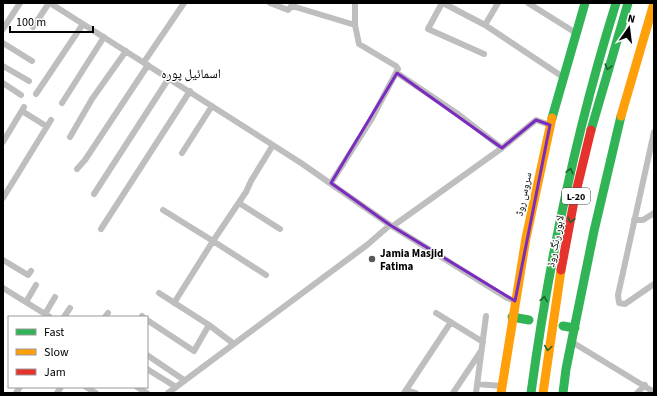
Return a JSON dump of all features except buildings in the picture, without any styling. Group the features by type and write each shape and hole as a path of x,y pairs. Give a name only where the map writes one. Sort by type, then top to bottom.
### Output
{"main road":[{"name":"سروس روڈ","path":"501,389 525,241 550,125 585,3"},
{"name":"لاہور رنگ روڈ","path":"532,393 543,301 555,237 582,120 616,3"},
{"name":"لاہور رنگ روڈ","path":"543,393 556,301 580,177 609,65 628,3"},
{"path":"563,393 572,342 615,136 654,3"},
{"path":"512,317 529,320"},
{"path":"563,326 575,328"}],"street":[{"path":"3,29 20,3"},
{"path":"33,27 50,3 190,91 331,183 392,225 515,301"},
{"path":"77,169 86,160 184,3"},
{"path":"270,3 288,10 293,4 355,25"},
{"path":"331,183 371,120 398,69 396,66 359,44 355,25 355,3"},
{"path":"484,54 428,29 442,3 485,25 563,77"},
{"path":"485,25 498,3"},
{"path":"528,3 576,33"},
{"path":"36,94 83,24"},
{"path":"62,103 104,37"},
{"path":"3,43 32,61"},
{"path":"70,137 92,100 126,51"},
{"path":"3,66 29,81"},
{"path":"397,73 458,114 502,148"},
{"path":"94,194 169,78"},
{"path":"3,83 21,95"},
{"path":"101,229 190,91"},
{"path":"182,153 212,106"},
{"path":"3,142 23,109 46,126"},
{"path":"4,195 51,120"},
{"path":"168,393 392,225 502,148 536,120 550,125"},
{"path":"654,133 618,295 619,303 625,304 654,284"},
{"path":"174,303 213,240 239,203 273,145"},
{"path":"239,203 280,229"},
{"path":"163,210 213,240 266,275"},
{"path":"634,220 643,220 654,213"},
{"path":"3,260 28,275 31,272"},
{"path":"26,302 36,285"},
{"path":"3,288 48,315 55,296"},
{"path":"159,293 234,344"},
{"path":"65,316 70,308"},
{"path":"436,313 483,342"},
{"path":"476,393 486,316"},
{"path":"148,321 194,351 208,326"},
{"path":"416,393 405,392 451,322"},
{"path":"572,342 650,387"},
{"path":"453,393 481,350"},
{"path":"148,356 184,380"},
{"path":"148,370 176,387"},
{"path":"477,384 501,389"},
{"path":"637,393 650,387"}],"highlighted area":[{"path":"397,73 502,148 536,120 550,125 515,301 390,225 331,183"}],"traffic: fast":[{"path":"552,118 585,3"},
{"path":"531,393 546,294 565,196 588,99 616,3"},
{"path":"591,130 628,3"},
{"path":"563,393 566,369 594,231 621,116"},
{"path":"512,317 529,320"},
{"path":"563,326 575,328"}],"traffic: slow":[{"path":"621,116 654,3"},
{"path":"501,393 526,238 552,118"},
{"path":"543,393 561,270"}],"traffic: jam":[{"path":"561,270 575,196 591,130"}],"place":[{"name":"Jamia Masjid Fatima","path":"372,259"}],"district":[{"name":"اسمائیل پورہ","path":"191,73"}]}
